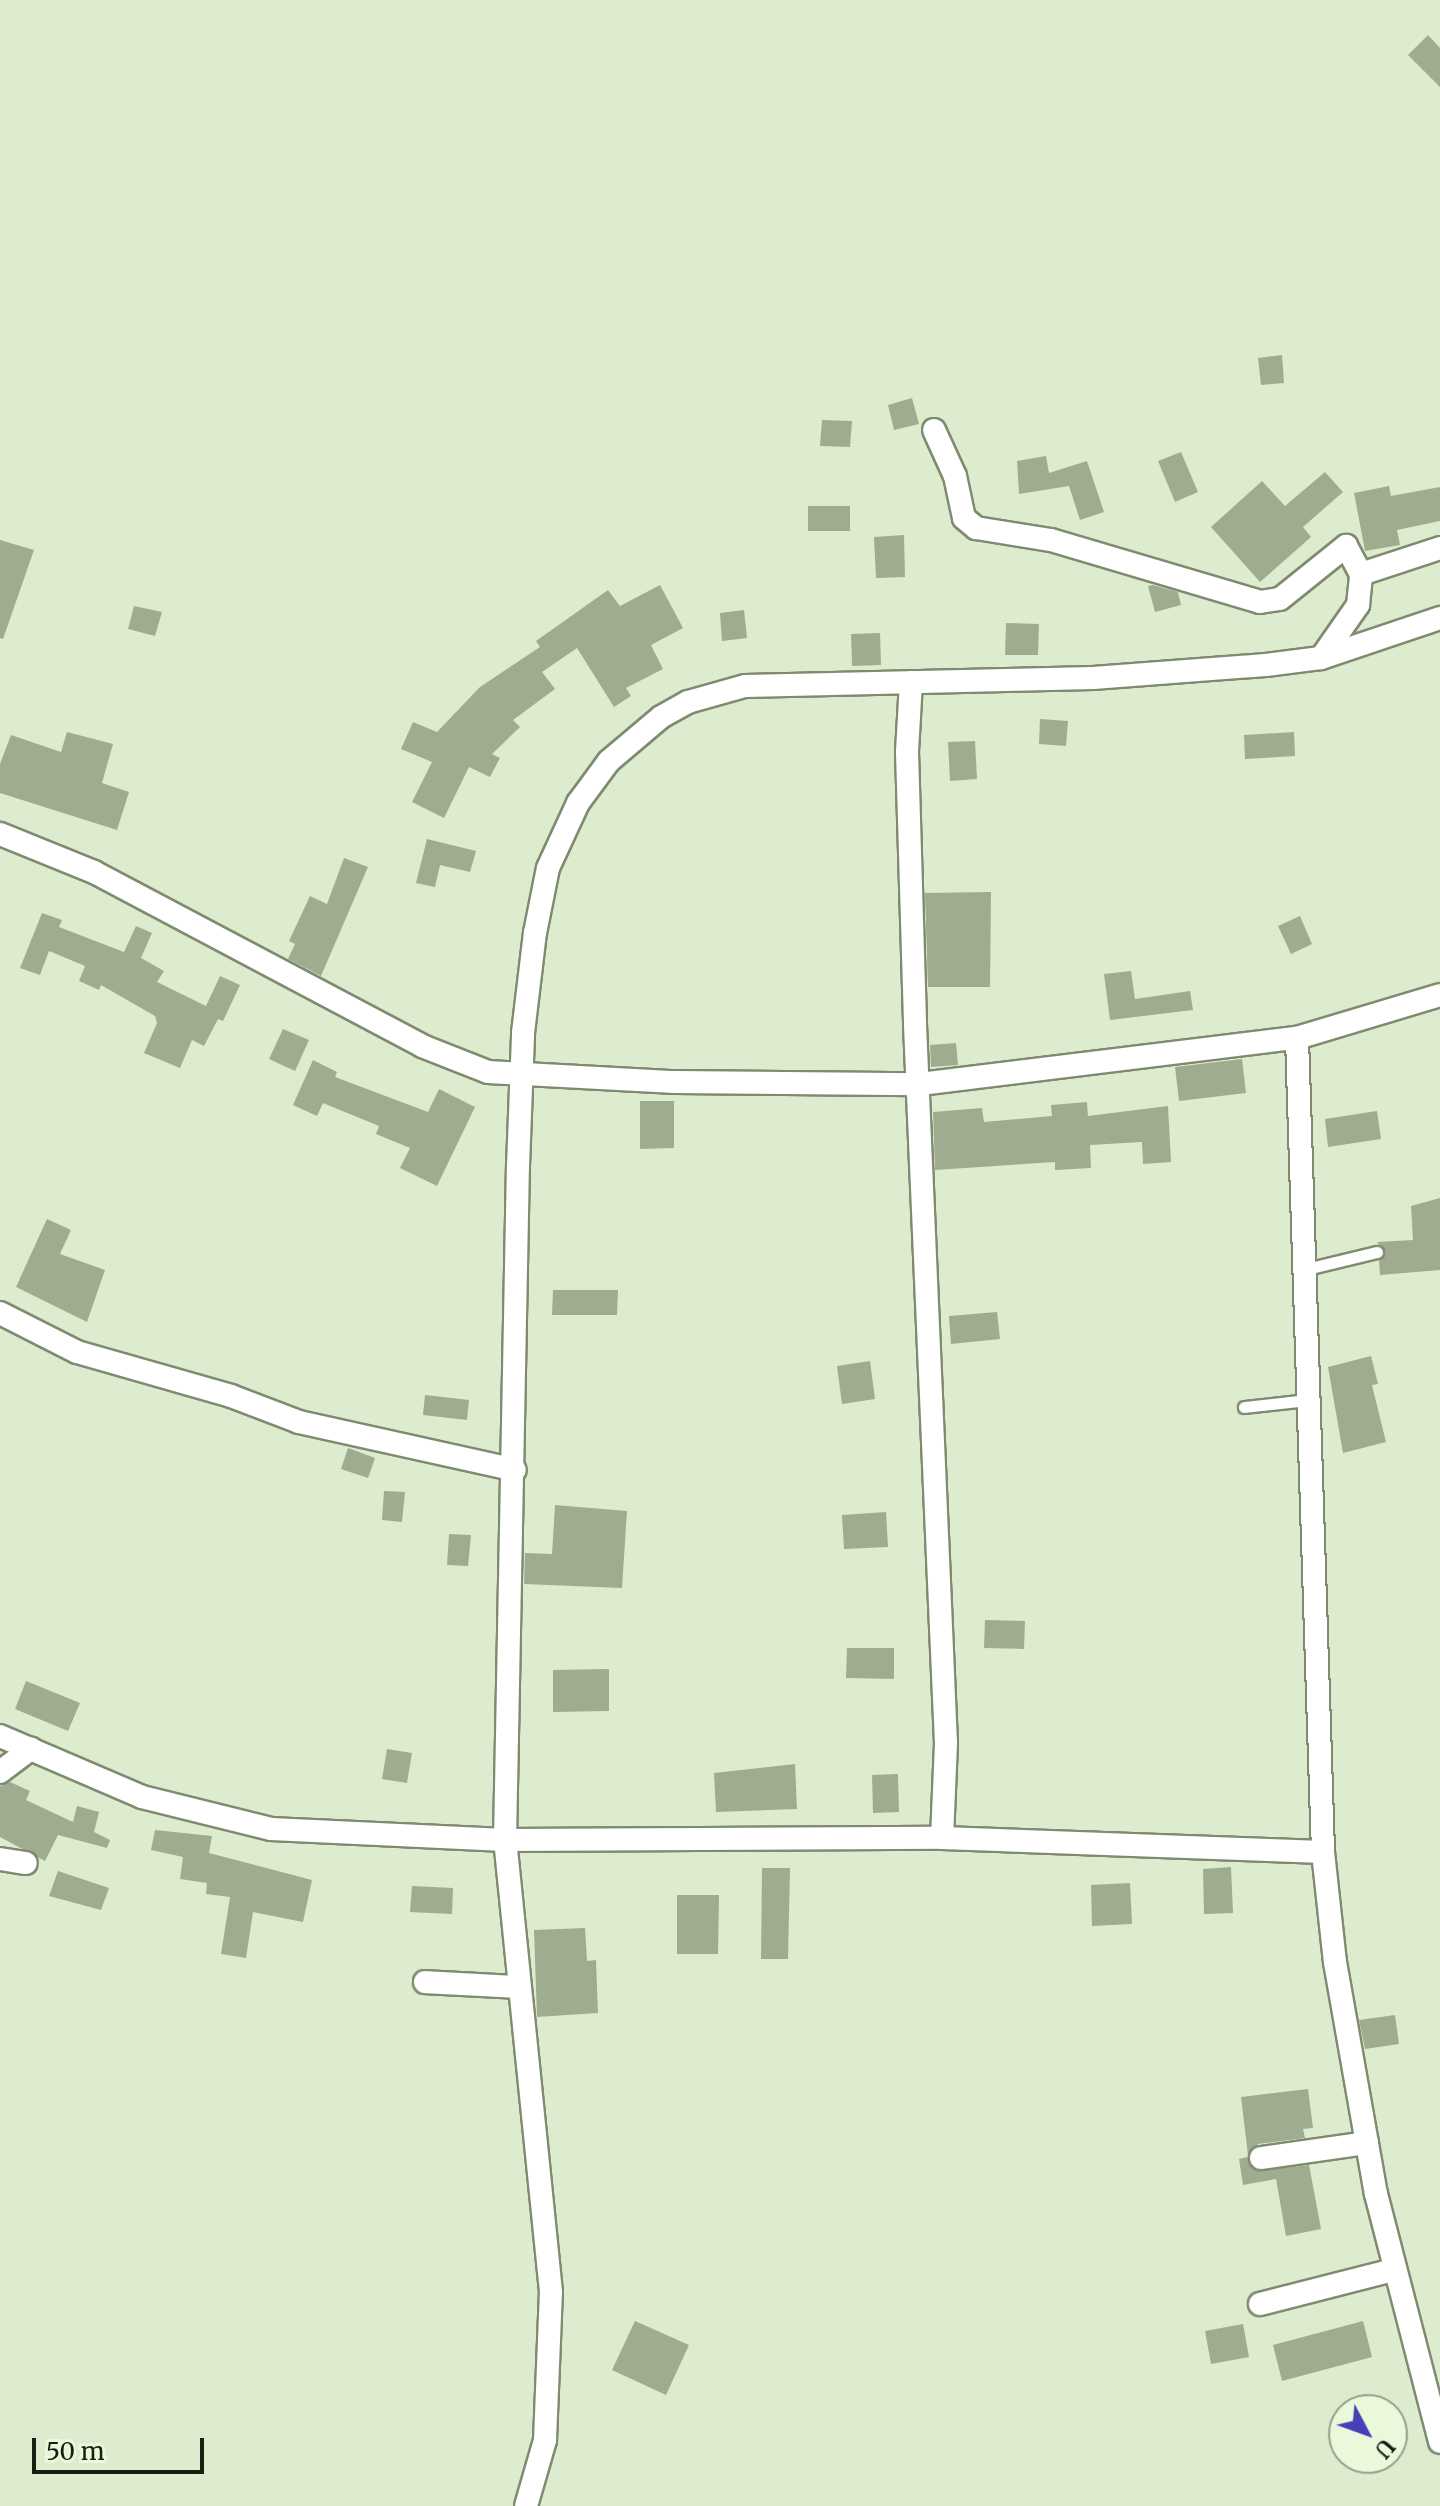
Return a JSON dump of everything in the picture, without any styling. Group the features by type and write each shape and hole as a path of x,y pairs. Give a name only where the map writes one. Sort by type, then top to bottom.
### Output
{"street":[{"path":"934,430 955,476 964,518 976,528 1051,540 1260,602 1280,599 1346,546 1361,574 1358,605 1321,658"},
{"path":"1361,574 1440,548"},
{"path":"526,2506 545,2440 551,2292 505,1840 523,1077 527,989 548,868 578,803 609,761 661,717 688,702 745,686 1093,678 1321,658 1440,618"},
{"path":"911,682 907,752 946,1743 942,1838"},
{"path":"0,834 106,877 422,1046 488,1072 523,1077 920,1084 1297,1038 1440,995"},
{"path":"1297,1038 1306,1269 1307,1400 1316,1520 1323,1852 1367,2143 1393,2270 1440,2442"},
{"path":"0,1313 77,1352 231,1396 299,1422 515,1470"},
{"path":"0,1736 142,1797 245,1825 505,1840 942,1838 1323,1852"},
{"path":"0,1772 31,1749"},
{"path":"0,1859 26,1863"},
{"path":"425,1982 518,1987"},
{"path":"1261,2158 1367,2143"},
{"path":"1260,2304 1393,2270"}],"lane":[{"path":"1306,1269 1377,1252"},
{"path":"1244,1407 1307,1400"}],"building":[{"path":"1428,35 1440,48 1440,87 1408,55"},
{"path":"1282,355 1284,383 1261,385 1258,358"},
{"path":"912,398 919,424 894,430 888,405"},
{"path":"822,420 852,421 850,447 820,446"},
{"path":"1181,452 1198,492 1175,502 1158,461"},
{"path":"1046,456 1049,473 1087,461 1104,512 1080,520 1069,486 1019,494 1017,461"},
{"path":"1325,472 1343,492 1303,527 1311,537 1260,582 1211,527 1262,481 1285,506"},
{"path":"1389,486 1391,496 1440,487 1440,521 1397,530 1400,545 1365,551 1354,493"},
{"path":"808,506 850,506 850,531 808,531"},
{"path":"904,535 905,577 876,578 874,537"},
{"path":"0,540 34,550 3,639 0,638"},
{"path":"660,585 683,628 651,645 663,669 626,688 631,696 614,707 577,648 542,672 555,689 513,720 520,727 492,754 500,758 490,777 469,767 444,818 412,802 432,762 401,749 413,722 437,732 480,687 540,647 536,641 608,590 620,606"},
{"path":"1148,586 1178,592 1181,605 1155,612"},
{"path":"134,606 162,612 155,636 128,629"},
{"path":"744,610 747,638 722,641 720,613"},
{"path":"1006,623 1039,624 1038,655 1005,655"},
{"path":"880,633 881,665 852,666 851,634"},
{"path":"1040,719 1068,721 1066,746 1039,744"},
{"path":"67,732 113,744 102,783 129,792 117,830 0,793 0,764 11,735 61,752"},
{"path":"1294,732 1295,756 1245,759 1244,735"},
{"path":"975,741 977,779 950,781 948,742"},
{"path":"427,839 476,851 470,872 440,865 435,887 416,883"},
{"path":"344,858 368,867 321,976 288,959 295,944 289,941 310,896 327,904"},
{"path":"991,892 990,987 928,987 925,893"},
{"path":"42,913 62,920 59,927 124,952 136,926 152,933 141,958 164,971 157,982 206,1006 220,976 240,985 223,1021 218,1019 204,1046 192,1040 180,1068 144,1053 157,1023 155,1016 101,985 99,990 79,981 85,966 49,951 40,975 20,968"},
{"path":"1300,916 1312,944 1291,954 1278,926"},
{"path":"1131,971 1135,999 1190,991 1193,1010 1110,1020 1104,974"},
{"path":"283,1029 309,1040 295,1071 269,1059"},
{"path":"956,1043 958,1065 931,1067 930,1045"},
{"path":"1242,1059 1246,1093 1179,1101 1175,1067"},
{"path":"313,1060 337,1072 335,1077 428,1112 439,1089 475,1107 437,1186 400,1168 410,1148 376,1134 379,1126 323,1103 317,1116 293,1105"},
{"path":"640,1101 674,1101 674,1148 640,1149"},
{"path":"1087,1102 1088,1116 1168,1106 1171,1162 1143,1164 1142,1142 1090,1145 1091,1168 1055,1170 1055,1162 935,1170 933,1112 982,1108 984,1122 1052,1116 1051,1105"},
{"path":"1377,1111 1381,1139 1328,1147 1325,1119"},
{"path":"1440,1198 1440,1270 1380,1275 1379,1260 1385,1251 1377,1242 1413,1240 1411,1206"},
{"path":"47,1219 71,1230 60,1254 105,1270 87,1322 16,1287"},
{"path":"553,1290 618,1290 617,1315 552,1315"},
{"path":"997,1312 1000,1339 951,1344 949,1316"},
{"path":"1371,1356 1378,1384 1372,1385 1386,1442 1343,1453 1328,1367"},
{"path":"870,1361 875,1399 842,1404 837,1366"},
{"path":"425,1395 469,1400 467,1420 423,1415"},
{"path":"348,1448 375,1458 368,1478 341,1469"},
{"path":"384,1491 405,1492 402,1522 382,1520"},
{"path":"555,1505 627,1511 622,1588 524,1584 525,1553 552,1554"},
{"path":"886,1512 888,1547 844,1549 842,1515"},
{"path":"449,1534 471,1535 468,1566 447,1565"},
{"path":"985,1620 1025,1621 1024,1649 984,1648"},
{"path":"847,1648 894,1648 894,1679 846,1678"},
{"path":"609,1669 609,1711 553,1712 553,1670"},
{"path":"26,1681 80,1703 68,1731 15,1709"},
{"path":"387,1749 412,1753 407,1783 382,1779"},
{"path":"795,1764 797,1809 716,1812 714,1773"},
{"path":"898,1774 899,1812 873,1813 872,1775"},
{"path":"10,1782 30,1791 26,1800 73,1822 77,1806 99,1812 94,1832 110,1840 107,1848 58,1835 45,1861 0,1837 0,1786"},
{"path":"155,1830 212,1836 209,1853 312,1880 303,1922 253,1912 246,1958 221,1954 230,1897 206,1894 207,1883 180,1879 183,1857 151,1850"},
{"path":"1231,1867 1233,1913 1204,1914 1203,1869"},
{"path":"762,1868 790,1868 788,1959 761,1959"},
{"path":"58,1871 109,1888 101,1910 49,1896"},
{"path":"1130,1883 1132,1924 1092,1926 1091,1885"},
{"path":"412,1886 453,1888 452,1914 410,1912"},
{"path":"677,1895 719,1895 718,1954 677,1954"},
{"path":"585,1928 587,1961 596,1960 598,2013 537,2017 534,1930"},
{"path":"1395,2015 1399,2044 1365,2049 1359,2020"},
{"path":"1308,2089 1313,2128 1303,2129 1305,2138 1258,2144 1248,2155 1241,2097"},
{"path":"1247,2157 1257,2171 1309,2165 1321,2229 1286,2236 1276,2179 1243,2185 1239,2159"},
{"path":"635,2321 689,2345 666,2395 612,2370"},
{"path":"1363,2321 1372,2357 1282,2381 1273,2345"},
{"path":"1243,2324 1249,2357 1211,2364 1205,2331"}]}
